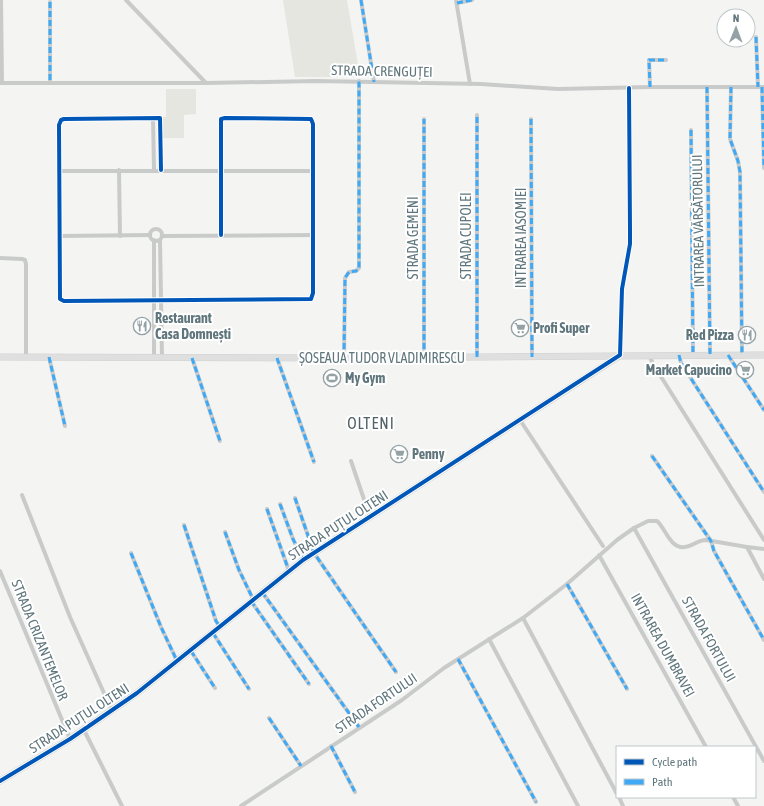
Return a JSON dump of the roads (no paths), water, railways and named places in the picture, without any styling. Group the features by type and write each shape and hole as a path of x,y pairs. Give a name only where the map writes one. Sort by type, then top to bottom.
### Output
{"main road":[{"name":"ȘOSEAUA TUDOR VLADIMIRESCU","path":"0,357 424,358 620,355 764,355"},
{"name":"STRADA PUȚUL OLTENI","path":"0,781 70,739 112,711 191,651 303,560 620,355"}],"street":[{"path":"1,0 1,83"},
{"path":"126,0 206,83"},
{"path":"361,0 374,82"},
{"path":"470,84 456,2 472,0"},
{"path":"50,2 50,83"},
{"path":"756,38 761,87 764,168"},
{"path":"650,87 649,60 666,60"},
{"path":"344,358 345,278 349,272 359,268 359,81"},
{"name":"STRADA CRENGUȚEI","path":"1,83 359,81 470,84 558,89 761,87"},
{"name":"INTRAREA VĂRSĂTORULUI","path":"707,87 710,355"},
{"path":"730,87 730,139 738,161 740,172 742,355"},
{"path":"620,355 622,289 630,244 629,88"},
{"name":"STRADA CUPOLEI","path":"477,115 477,357"},
{"path":"153,118 154,170"},
{"path":"161,170 160,118 61,120 59,124 59,236 60,297 62,300 161,301 310,299 313,293 313,122 311,119 221,119 221,235"},
{"name":"STRADA GEMENI","path":"424,119 424,358"},
{"name":"INTRAREA IASOMIEI","path":"531,119 532,357"},
{"path":"691,130 693,355"},
{"path":"119,170 120,236"},
{"path":"59,171 313,171"},
{"path":"150,235 152,231 157,229 161,231 162,358"},
{"path":"59,236 150,235"},
{"path":"150,235 154,240 154,357"},
{"path":"154,240 161,238 221,235 313,235"},
{"path":"0,258 25,260 26,357"},
{"path":"153,271 161,271"},
{"path":"649,355 653,364 764,540"},
{"path":"679,355 681,363 764,492"},
{"path":"728,355 764,410"},
{"path":"49,357 65,426"},
{"path":"192,358 220,441"},
{"path":"277,358 314,462"},
{"path":"520,420 602,546"},
{"path":"652,456 711,541 714,551 764,640"},
{"path":"351,461 370,517"},
{"name":"STRADA PUȚUL OLTENI","path":"22,495 70,617 112,711"},
{"path":"295,498 314,553 396,672"},
{"path":"280,504 293,539 303,560"},
{"path":"267,509 289,571"},
{"name":"STRADA FORTULUI","path":"241,806 402,700 488,639 523,618 567,584 610,545 634,528 648,521 656,521 672,542 676,546 680,547 690,546 702,540 764,549"},
{"path":"184,525 216,620 220,627"},
{"name":"STRADA FORTULUI","path":"634,528 756,746"},
{"path":"226,532 239,570 252,600 309,684"},
{"path":"747,547 764,579"},
{"path":"131,553 177,662"},
{"name":"INTRAREA DUMBRAVEI","path":"599,555 705,746"},
{"name":"STRADA CRIZANTEMELOR","path":"0,571 70,739"},
{"path":"567,584 627,689"},
{"path":"262,592 359,727"},
{"path":"523,618 616,792"},
{"path":"213,633 249,689"},
{"path":"488,639 578,806"},
{"path":"191,651 215,688"},
{"path":"458,659 536,802"},
{"path":"269,718 301,766"},
{"path":"84,730 122,806"},
{"path":"331,746 354,792"},
{"name":"STRADA FORTULUI","path":"756,747 764,761"}],"place":[{"name":"Restaurant Casa Domnești","path":"142,326"},
{"name":"Profi Super","path":"520,328"},
{"name":"Red Pizza","path":"747,335"},
{"name":"Market Capucino","path":"745,370"},
{"name":"My Gym","path":"332,378"},
{"name":"Penny","path":"399,454"}],"district":[{"name":"OLTENI","path":"371,423"}]}
